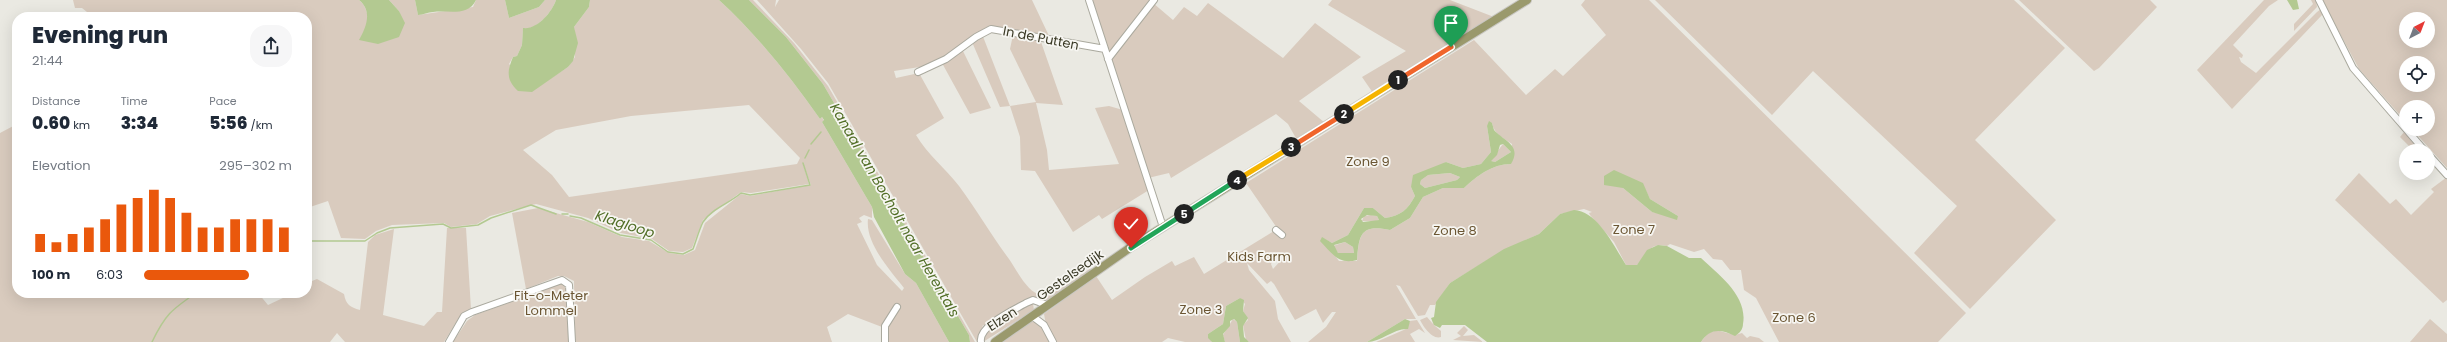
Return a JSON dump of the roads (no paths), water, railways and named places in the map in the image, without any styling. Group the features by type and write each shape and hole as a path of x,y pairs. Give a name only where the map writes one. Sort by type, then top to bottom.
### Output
{"main road":[{"name":"Gestelsedijk","path":"995,342 1163,227 1526,0"}],"street":[{"path":"1089,0 1163,227"},
{"path":"1108,59 1154,0"},
{"path":"2319,0 2353,68 2419,144"},
{"name":"In de Putten","path":"918,72 946,59 976,37 991,29 1105,49"},
{"path":"2435,162 2447,175"},
{"path":"1276,230 1282,235"},
{"path":"449,342 464,316 562,280 569,285 572,342"},
{"name":"Elzen","path":"1030,301 1040,310 1044,325 1053,342"},
{"name":"Elzen","path":"1030,301 1040,310 1044,325"},
{"name":"Elzen","path":"981,342 980,336 985,328 1030,301"},
{"path":"885,342 885,326 897,307"}],"water":[{"path":"359,0 389,0 399,11 405,23 399,37 378,44 359,40 366,25 367,14 366,9"},
{"path":"415,0 476,0 473,5 463,11 431,12 418,15"},
{"path":"505,0 545,0 539,7 509,18"},
{"path":"556,0 590,0 589,7 574,27 578,43 573,61 568,67 532,92 518,91 511,83 509,71 513,57 517,56 522,45 523,28 528,28 539,23 551,10"},
{"name":"Kanaal van Bocholt naar Herentals","path":"719,0 749,0 786,37 823,84 969,335 970,342 949,342 916,283 905,274 874,217 872,207 822,122 824,120 822,117 820,119 797,87 747,27"},
{"path":"2287,0 2297,0 2299,9 2293,10"},
{"path":"1489,121 1492,123 1494,130 1511,144 1515,152 1511,164 1491,168 1474,179 1464,188 1443,188 1423,197 1410,218 1390,230 1373,228 1367,230 1363,233 1359,244 1357,260 1345,261 1336,257 1320,241 1322,237 1332,243 1348,235 1364,208 1373,208 1385,218 1400,214 1410,205 1415,196 1411,187 1413,175 1446,162 1463,168 1481,164 1491,152 1487,126","holes":["1503,144 1511,152 1495,162 1491,161 1497,155 1500,145","1450,173 1460,177 1457,180 1425,188 1420,184 1421,180 1428,175","1367,215 1377,216 1379,220 1363,222 1361,219","1345,242 1353,247 1354,253 1338,253 1334,245"]},
{"path":"1614,170 1643,183 1650,199 1678,216 1677,220 1652,212 1623,188 1604,185 1604,176"},
{"path":"1574,210 1583,212 1598,223 1611,240 1626,265 1637,265 1647,250 1658,245 1667,246 1689,258 1701,258 1724,279 1737,295 1743,314 1743,326 1741,331 1735,336 1720,331 1712,332 1704,337 1701,342 1487,342 1465,325 1442,325 1440,328 1434,325 1431,318 1434,317 1436,302 1450,283 1504,249 1539,234 1560,214"},
{"path":"1240,298 1244,300 1243,311 1248,318 1243,326 1244,337 1249,342 1240,342 1237,322 1234,319 1230,321 1230,326 1223,334 1225,342 1212,342 1208,338 1208,334 1223,324 1226,306"},
{"path":"1405,319 1410,321 1408,329 1403,329 1377,340 1367,342"}],"waterway":[{"name":"Klagloop","path":"811,144 821,132"},
{"name":"Klagloop","path":"805,158 809,150"},
{"name":"Klagloop","path":"570,216 581,218 620,235 651,240 668,252 683,254 693,249 706,217 741,193 750,195 810,185 803,163"},
{"name":"Klagloop","path":"312,241 365,241 377,233 390,228 443,224 451,228 478,225 491,218 531,205 556,214"},
{"name":"Klagloop","path":"562,214 568,214"},
{"name":"Klagloop","path":"152,342 165,319 180,304 189,298"}],"park label":[{"name":"Zone 9","path":"1368,161"},
{"name":"Zone 7","path":"1634,229"},
{"name":"Zone 8","path":"1455,230"},
{"name":"Kids Farm","path":"1259,256"},
{"name":"Fit-o-Meter Lommel","path":"551,302"},
{"name":"Zone 3","path":"1201,309"},
{"name":"Zone 6","path":"1794,317"}]}
